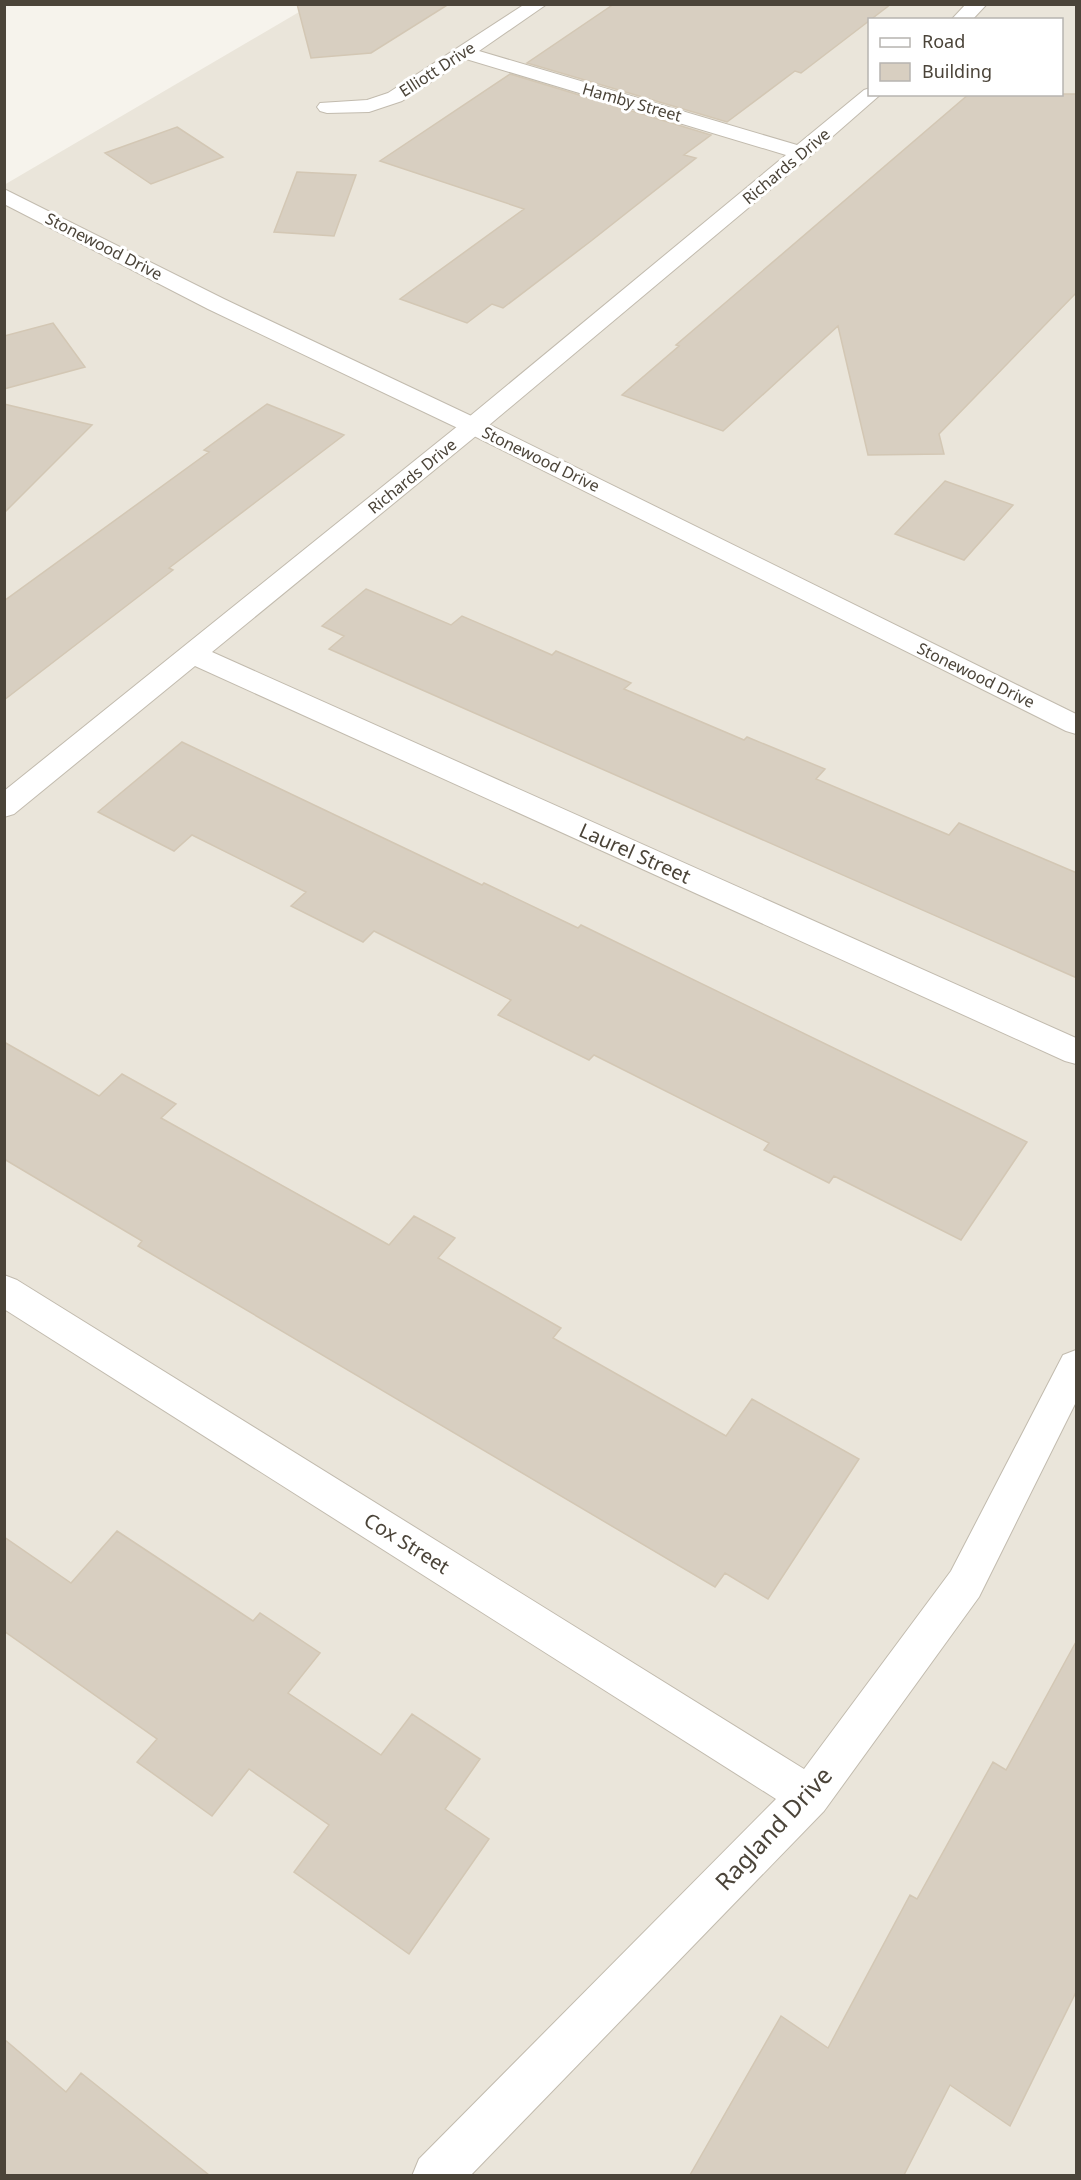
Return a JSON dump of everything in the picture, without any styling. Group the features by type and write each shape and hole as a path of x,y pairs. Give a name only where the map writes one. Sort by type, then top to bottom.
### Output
{"street":[{"name":"Elliott Drive","path":"327,107 369,106 395,97 538,4"},
{"path":"962,18 978,4"},
{"name":"Hamby Street","path":"461,52 802,153"},
{"name":"Richards Drive","path":"4,807 473,426 869,96"},
{"name":"Stonewood Drive","path":"4,195 216,304 473,426 1077,725"},
{"name":"Laurel Street","path":"193,654 1077,1052"},
{"name":"Cox Street","path":"4,1290 810,1796"},
{"name":"Ragland Drive","path":"436,2175 810,1796 965,1584 1077,1366"}],"shaded area":[{"path":"311,5 1076,5 1076,2175 5,2175 4,185"}],"building":[{"path":"297,4 449,4 371,53 311,58"},
{"path":"614,4 891,4 873,18 868,18 868,22 801,73 795,71 727,122 527,63"},
{"path":"510,74 711,135 684,155 696,158 591,241 503,308 492,304 467,323 400,299 524,209 380,161"},
{"path":"1077,94 1077,292 939,434 944,454 868,455 838,326 723,431 622,395 679,346 676,345 967,96"},
{"path":"177,127 223,157 151,184 105,153"},
{"path":"297,172 356,175 334,236 274,232"},
{"path":"53,323 85,367 4,389 4,336"},
{"path":"4,404 92,425 4,513"},
{"path":"267,404 344,435 169,568 173,570 4,700 4,601 209,452 204,450"},
{"path":"945,481 1013,505 964,560 895,534"},
{"path":"366,589 451,625 462,616 552,655 556,651 631,683 624,689 744,740 747,737 825,769 816,779 949,835 959,823 1077,873 1077,978 329,649 344,636 322,626"},
{"path":"182,742 482,885 484,883 578,928 581,925 1027,1142 961,1240 834,1176 829,1183 764,1150 769,1143 594,1055 589,1060 498,1015 511,1000 374,931 363,942 291,906 306,892 192,835 174,851 98,812"},
{"path":"4,1042 99,1096 122,1074 176,1104 161,1118 389,1245 414,1216 455,1238 438,1258 561,1328 553,1338 726,1436 752,1399 859,1459 768,1599 725,1573 715,1587 138,1246 142,1241 4,1159"},
{"path":"117,1531 253,1621 260,1613 320,1653 288,1693 381,1755 412,1714 480,1759 445,1809 489,1839 409,1954 294,1872 329,1825 249,1769 212,1816 137,1762 157,1739 4,1631 4,1537 71,1583"},
{"path":"1077,1640 1077,1990 1010,2126 950,2085 904,2175 690,2175 781,2016 828,2048 910,1895 917,1899 993,1762 1006,1770"},
{"path":"4,2039 66,2092 81,2073 209,2175 4,2175"}]}
